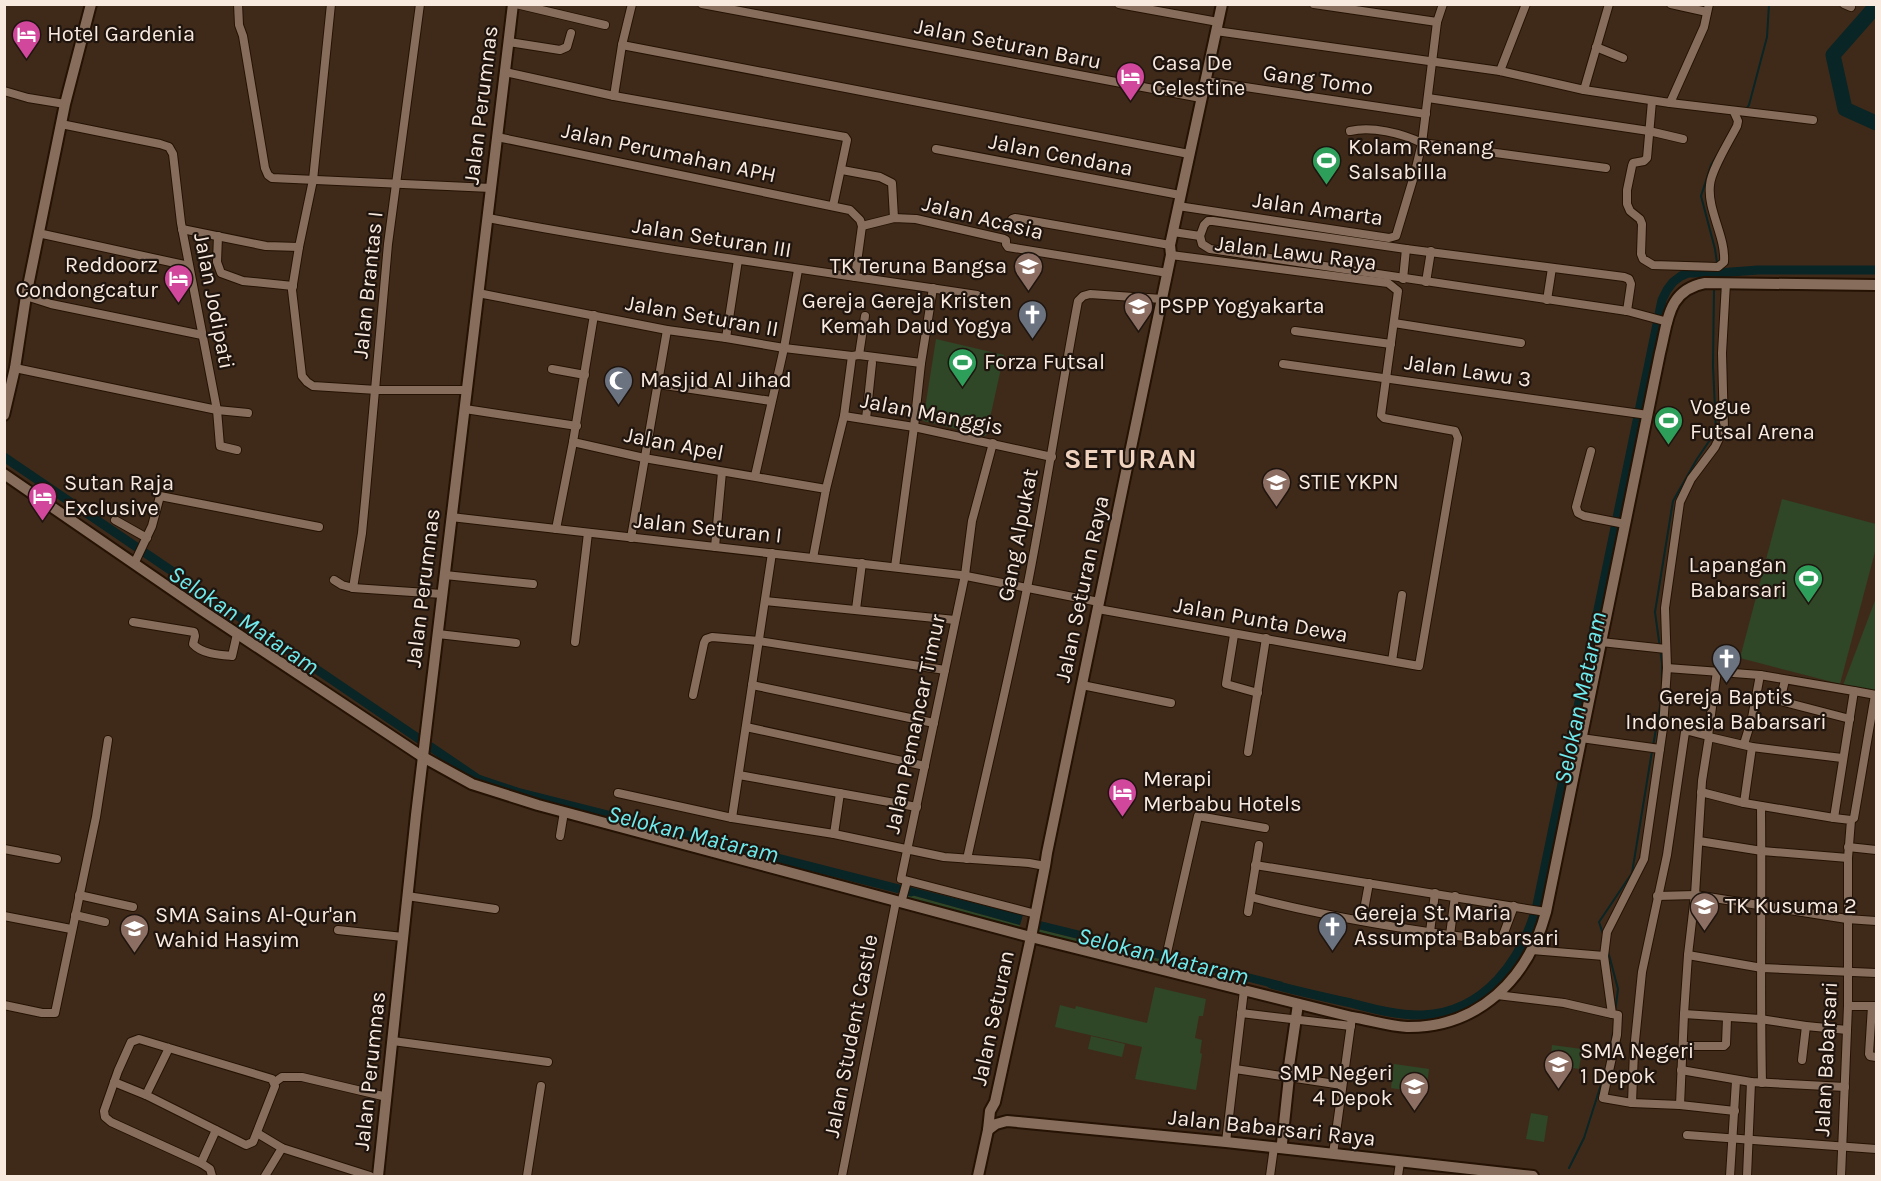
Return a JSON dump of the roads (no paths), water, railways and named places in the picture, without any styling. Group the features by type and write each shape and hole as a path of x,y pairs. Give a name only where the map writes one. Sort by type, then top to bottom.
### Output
{"main road":[{"path":"4,415 65,104 91,4"},
{"name":"Jalan Perumnas","path":"378,1176 423,752 514,4"},
{"name":"Jalan Seturan Raya","path":"1030,935 1168,273 1179,200 1222,4"},
{"path":"4,474 137,559 237,634 472,784 511,798 1030,935 1164,966 1351,1021 1397,1026 1428,1025 1474,1011 1497,995 1517,974 1532,950 1544,912 1581,738 1622,524 1665,321 1674,303 1680,295 1706,276 1724,283 1876,285"},
{"name":"Jalan Seturan","path":"988,1130 990,1112 995,1102 1030,935"},
{"path":"1277,1148 1298,1004"},
{"path":"995,1102 997,1112 1007,1121"},
{"path":"978,1176 988,1130 996,1124 1007,1121"},
{"name":"Jalan Babarsari Raya","path":"1007,1121 1227,1142 1533,1176"}],"street":[{"path":"238,4 239,25 243,36 265,168 272,178 491,188"},
{"path":"331,4 313,180 293,286 302,376 313,386 377,390 467,390"},
{"name":"Jalan Brantas I","path":"353,588 362,533 377,390 382,300 420,4"},
{"path":"514,4 605,25"},
{"path":"614,96 622,45 632,4"},
{"name":"Jalan Seturan Baru","path":"702,4 1201,98"},
{"path":"1119,4 1217,26 1500,71 1584,90 1738,112 1813,120"},
{"path":"1314,4 1437,22"},
{"name":"Jalan Amarta","path":"1179,200 1389,238 1396,236 1422,143 1437,22 1443,4"},
{"path":"1500,71 1526,4"},
{"path":"1584,90 1609,4"},
{"path":"1670,103 1704,27 1708,8 1671,4"},
{"path":"509,42 560,50 567,47 571,33"},
{"path":"622,45 1189,154"},
{"path":"1596,47 1623,58"},
{"path":"505,72 614,96 843,136 848,140 833,206"},
{"name":"Gang Tomo","path":"1205,81 1426,114"},
{"path":"4,91 28,98 65,104"},
{"path":"1428,98 1649,131 1683,139"},
{"path":"1652,100 1647,158 1644,162 1633,163 1627,190 1627,204 1630,211 1640,219 1642,224 1641,254 1643,259 1653,265 1706,276 1724,262 1723,245 1714,216 1710,183 1737,126 1738,112"},
{"name":"Jalan Jodipati","path":"61,124 169,147 173,154 182,229 217,410 220,446 237,450"},
{"path":"1350,131 1363,130 1406,135 1422,143 1606,168"},
{"name":"Jalan Perumahan APH","path":"497,137 850,210 856,214 862,226"},
{"name":"Jalan Cendana","path":"936,149 1179,200"},
{"path":"842,170 880,177 892,183 894,218"},
{"name":"Jalan Seturan III","path":"488,218 631,244 977,295"},
{"name":"Jalan Acasia","path":"862,226 894,218 916,219 1004,239 1008,247 1168,273"},
{"path":"1011,226 1012,219 1015,218 1171,250"},
{"path":"1627,311 1631,284 1629,279 1213,221 1208,221 1204,225 1200,236 1202,244 1210,249 1627,311 1665,321"},
{"path":"855,277 862,226"},
{"path":"182,229 266,246 299,247"},
{"path":"1173,232 1200,236"},
{"path":"38,233 189,266"},
{"path":"218,236 217,262 221,273 243,281 293,286"},
{"path":"1404,279 1406,249"},
{"name":"Jalan Lawu Raya","path":"1171,250 1388,283 1398,291 1381,415 1384,418 1455,431 1458,438 1419,666"},
{"path":"1426,282 1431,251"},
{"path":"726,338 738,260"},
{"path":"1547,300 1552,268"},
{"path":"755,476 784,348 798,270"},
{"path":"1612,1014 1604,956 1608,927 1643,862 1655,749 1668,668 1663,649 1665,608 1680,501 1691,479 1715,447 1724,428 1722,353 1724,283"},
{"path":"895,567 933,288"},
{"name":"Jalan Seturan II","path":"478,293 667,330 784,348 921,363"},
{"name":"Gang Alpukat","path":"967,859 1027,588 1078,301 1090,294 1162,299"},
{"path":"26,296 51,304 202,335"},
{"path":"556,529 577,426 594,315"},
{"path":"844,416 865,316"},
{"path":"1394,323 1521,343"},
{"path":"632,538 667,330"},
{"path":"1295,331 1391,344"},
{"path":"866,419 872,363"},
{"name":"Jalan Lawu 3","path":"1283,364 1646,414"},
{"path":"15,368 217,410 248,413"},
{"path":"552,369 585,375"},
{"path":"658,384 771,401"},
{"path":"465,409 577,426"},
{"name":"Jalan Manggis","path":"826,489 844,416 914,427 1052,457"},
{"name":"Jalan Apel","path":"573,442 644,458 826,489"},
{"name":"Jalan Pemancar Timur","path":"993,443 972,521 955,620 908,850 944,857 1044,865"},
{"path":"1591,451 1576,507 1578,513 1622,524"},
{"path":"715,547 722,472"},
{"path":"813,558 826,489"},
{"path":"137,559 147,540 160,496 319,527"},
{"name":"Jalan Seturan I","path":"452,518 963,575"},
{"path":"115,520 147,540"},
{"path":"575,642 588,533"},
{"path":"732,818 772,553"},
{"path":"856,609 862,563"},
{"path":"445,575 533,584"},
{"path":"963,575 1098,605"},
{"path":"334,580 353,588 442,594"},
{"path":"1392,662 1402,594"},
{"path":"765,601 955,620"},
{"name":"Jalan Punta Dewa","path":"1098,605 1234,635 1266,638 1419,666"},
{"path":"133,622 194,633 193,644 196,647 218,655 232,656 237,634"},
{"path":"438,634 516,643"},
{"path":"1234,635 1226,684 1258,693"},
{"path":"693,695 704,643 706,639 712,637 759,641 945,670"},
{"path":"1248,752 1266,638"},
{"path":"1601,642 1663,649"},
{"path":"1668,668 1760,675 1876,695"},
{"path":"1632,1103 1634,1051 1642,972 1667,855 1685,732 1708,736 1717,671"},
{"path":"1744,744 1760,675"},
{"path":"1780,701 1785,680"},
{"path":"752,685 934,723"},
{"path":"1082,685 1171,703"},
{"path":"1833,818 1854,692"},
{"path":"1757,695 1850,719"},
{"name":"Jalan Babarsari","path":"1687,1135 1842,1148 1848,1006 1848,848 1876,695"},
{"path":"746,727 925,766"},
{"path":"1680,1105 1683,1014 1695,896 1701,792 1709,737 1752,747 1842,758"},
{"path":"1581,738 1655,749"},
{"path":"4,1005 55,1014 96,817 108,740"},
{"path":"1744,803 1752,747"},
{"path":"739,775 916,807"},
{"path":"1701,792 1744,803 1852,819"},
{"path":"618,793 732,818 834,834 908,850 901,879 1033,915"},
{"path":"834,834 840,793"},
{"path":"1761,806 1762,1083"},
{"path":"560,836 564,812"},
{"path":"1164,966 1198,816 1265,828"},
{"path":"1699,841 1762,851 1848,858"},
{"path":"1248,912 1259,845"},
{"path":"1848,848 1876,850"},
{"path":"4,849 57,860"},
{"path":"1255,865 1544,912"},
{"path":"900,900 907,882"},
{"path":"1362,921 1369,883"},
{"path":"1430,932 1436,893"},
{"path":"79,895 133,908"},
{"path":"407,896 495,909"},
{"path":"1450,935 1455,896"},
{"path":"1657,896 1695,896 1847,919 1876,921"},
{"path":"1251,897 1362,921 1499,940 1518,907"},
{"name":"Jalan Student Castle","path":"842,1176 900,900"},
{"path":"75,915 105,922"},
{"path":"4,916 71,929"},
{"path":"338,930 403,937"},
{"path":"1532,950 1604,956"},
{"path":"1688,955 1762,968 1876,973"},
{"path":"1227,1142 1244,990"},
{"path":"1497,995 1564,1003 1618,1014 1617,1035 1604,1098 1632,1103 1735,1111"},
{"path":"1848,1006 1874,1006 1869,1054 1876,1057"},
{"path":"1241,1013 1296,1019 1351,1021 1333,1154"},
{"path":"1683,1014 1760,1019 1847,1030"},
{"path":"1683,1046 1724,1046 1727,1018"},
{"path":"1802,1060 1806,1026"},
{"path":"212,1176 210,1169 201,1163 106,1118 105,1112 114,1082 132,1040 151,1041 272,1079 275,1082"},
{"path":"393,1041 548,1062"},
{"path":"146,1095 169,1048"},
{"path":"1235,1069 1342,1085"},
{"path":"1682,1070 1736,1081 1845,1087"},
{"path":"114,1082 146,1095 246,1145 253,1142 275,1082 282,1077 302,1077 387,1097"},
{"path":"1730,1176 1736,1081"},
{"path":"1747,1176 1751,1082"},
{"path":"527,1176 541,1086"},
{"path":"201,1163 216,1130"},
{"path":"257,1133 282,1148 370,1176"},
{"path":"265,1176 282,1148"},
{"path":"1270,1176 1277,1148"},
{"path":"1841,1176 1842,1148 1876,1149"},
{"path":"1398,1176 1400,1162"}],"water":[{"path":"910,887 1023,915 1020,925 908,894"},
{"path":"1040,921 1162,951 1160,959 1038,929"},
{"path":"1169,953 1283,982 1281,990 1167,961"}],"waterway":[{"path":"1746,109 1767,37 1769,4"},
{"path":"1876,6 1833,55 1845,109 1876,123"},
{"path":"1717,263 1701,196 1711,165 1719,152"},
{"name":"Selokan Mataram","path":"1271,984 1387,1012 1423,1015 1445,1012 1465,1004 1498,979 1522,945 1537,905 1662,300 1667,290 1673,282 1688,273 1758,270 1876,270"},
{"path":"1662,686 1662,663 1655,612 1673,501 1716,431 1713,366 1714,287"},
{"name":"Selokan Mataram","path":"4,457 478,779 517,792 911,892"},
{"path":"1653,746 1662,695"},
{"path":"1604,937 1599,922 1632,873 1652,751"},
{"path":"1608,951 1618,989 1615,1013"},
{"path":"1611,1045 1613,1033"},
{"path":"1569,1168 1584,1138 1605,1072"}],"place":[{"name":"Hotel Gardenia","path":"26,60"},
{"name":"Casa De Celestine","path":"1131,102"},
{"name":"Kolam Renang Salsabilla","path":"1327,186"},
{"name":"TK Teruna Bangsa","path":"1028,292"},
{"name":"Reddoorz Condongcatur","path":"179,304"},
{"name":"PSPP Yogyakarta","path":"1138,332"},
{"name":"Gereja Gereja Kristen Kemah Daud Yogya","path":"1033,340"},
{"name":"Forza Futsal","path":"963,388"},
{"name":"Masjid Al Jihad","path":"619,406"},
{"name":"Vogue Futsal Arena","path":"1669,446"},
{"name":"STIE YKPN","path":"1277,508"},
{"name":"Sutan Raja Exclusive","path":"43,522"},
{"name":"Lapangan Babarsari","path":"1808,604"},
{"name":"Gereja Baptis Indonesia Babarsari","path":"1726,684"},
{"name":"Merapi Merbabu Hotels","path":"1122,818"},
{"name":"TK Kusuma 2","path":"1704,932"},
{"name":"Gereja St. Maria Assumpta Babarsari","path":"1333,952"},
{"name":"SMA Sains Al-Qur'an Wahid Hasyim","path":"134,954"},
{"name":"SMA Negeri 1 Depok","path":"1559,1090"},
{"name":"SMP Negeri 4 Depok","path":"1414,1112"}],"district":[{"name":"SETURAN","path":"1131,458"}]}
